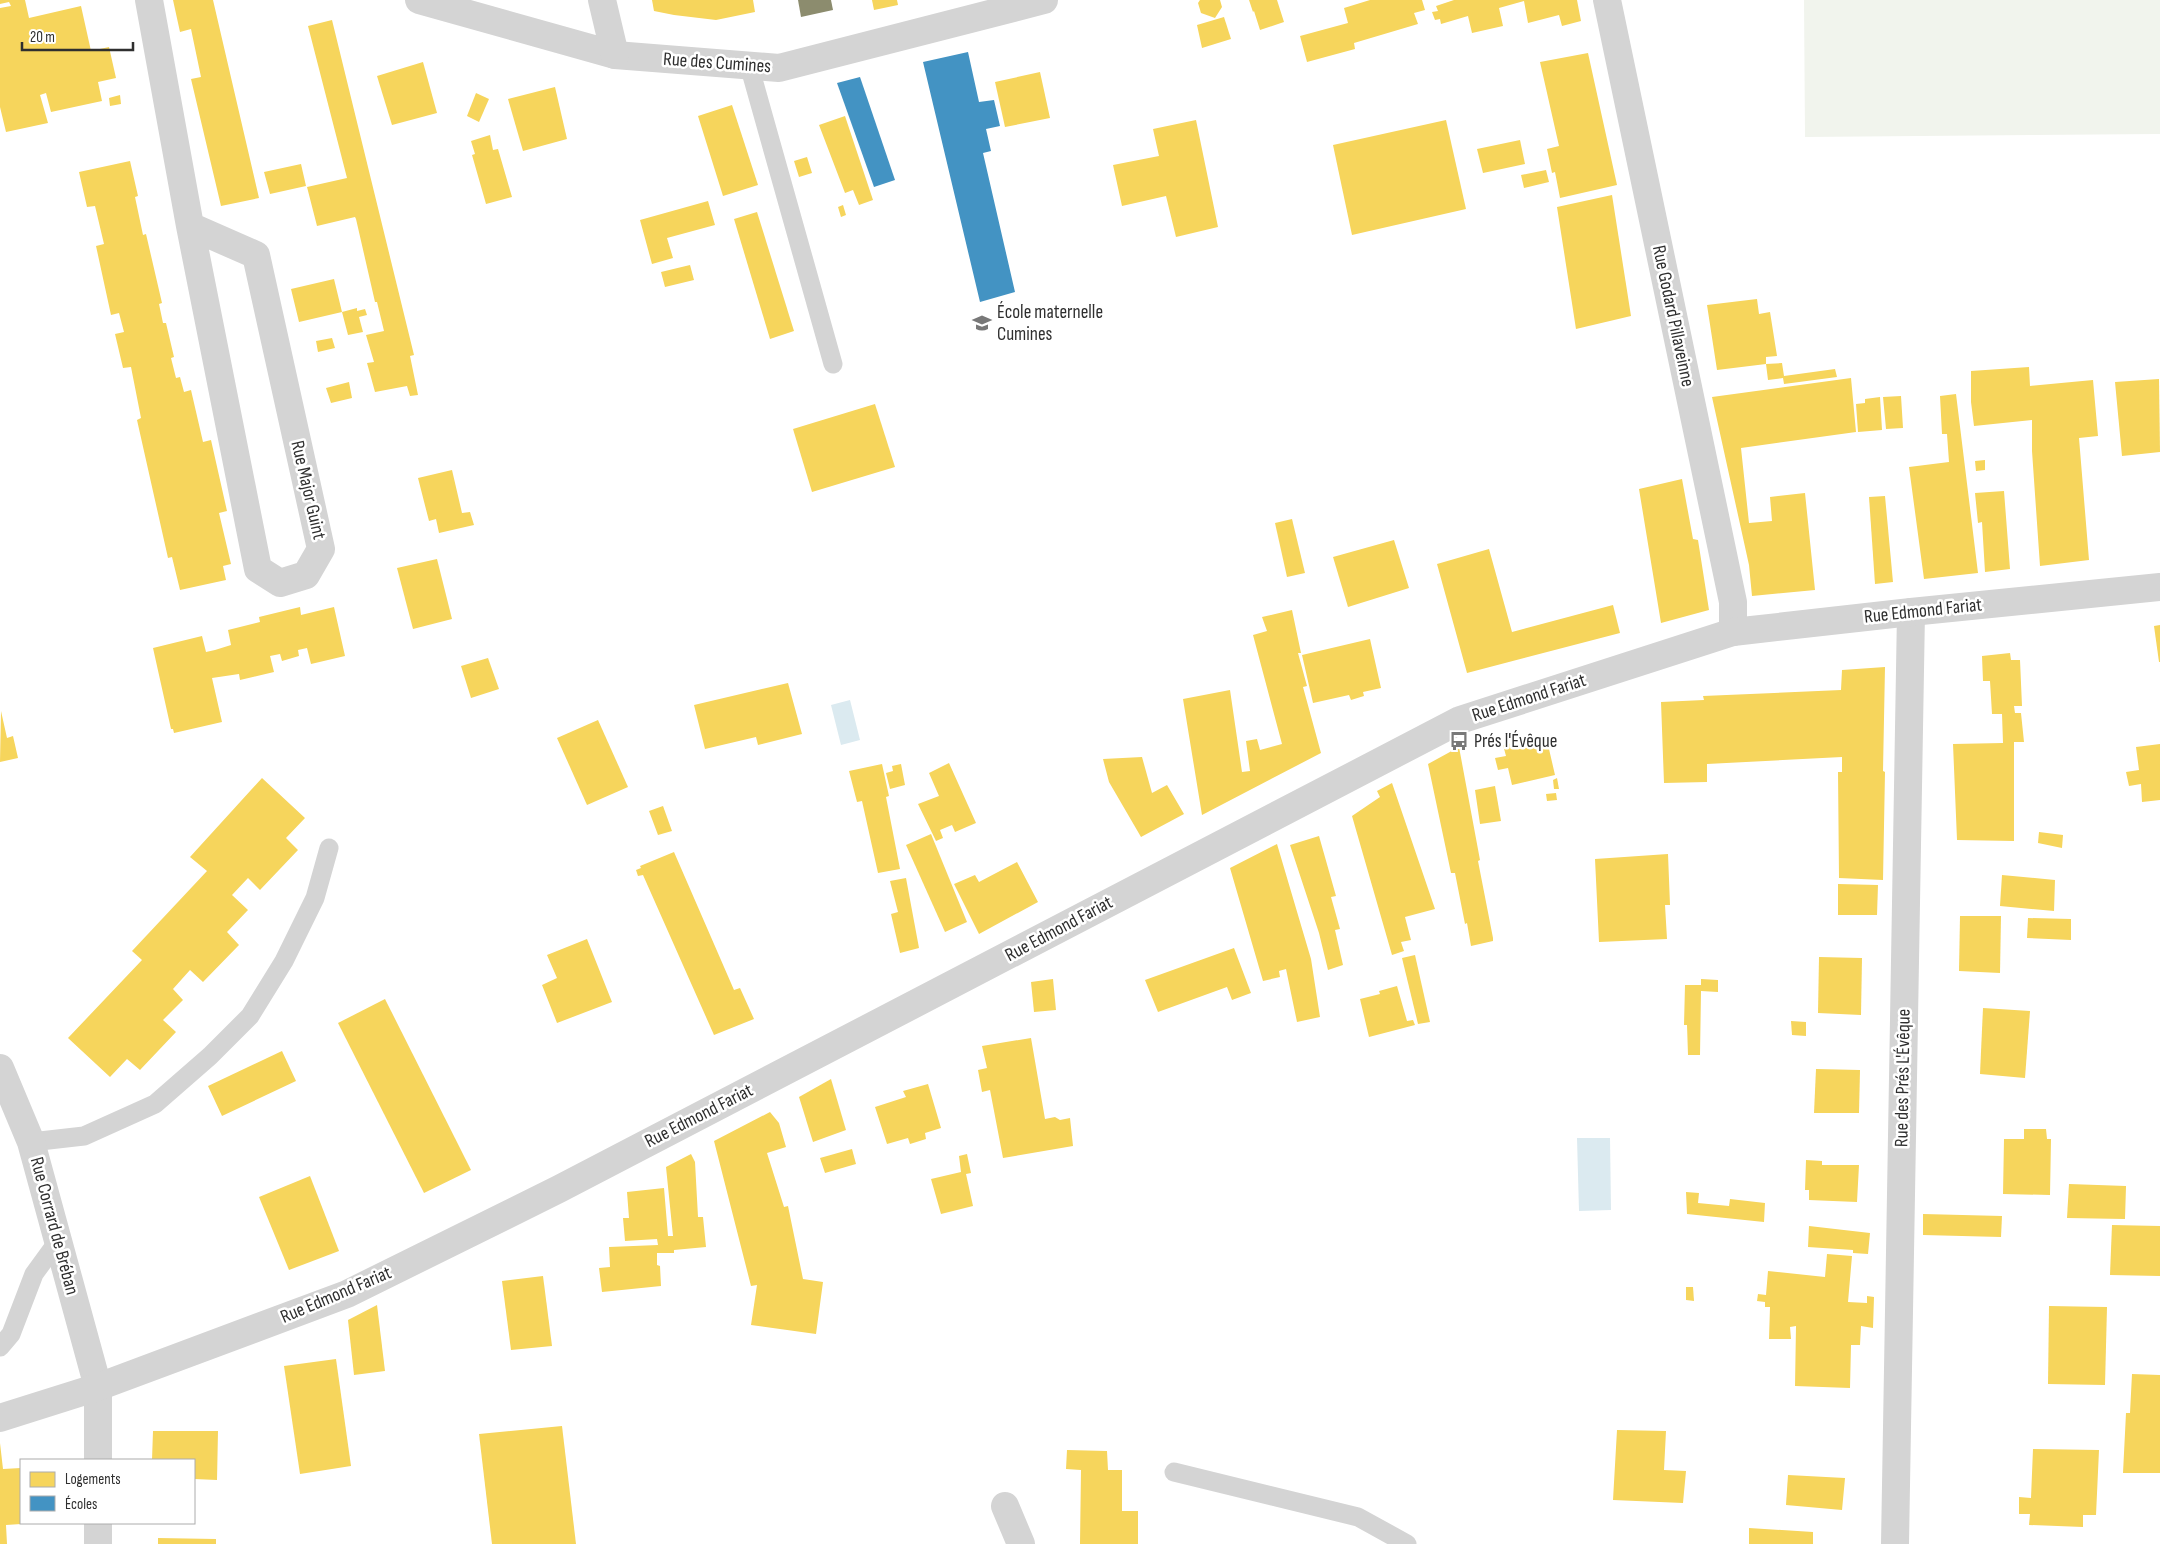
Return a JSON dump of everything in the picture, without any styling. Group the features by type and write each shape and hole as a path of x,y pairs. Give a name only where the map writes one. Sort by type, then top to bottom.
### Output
{"street":[{"name":"Rue Major Guint","path":"149,0 190,226 258,569 280,583 306,575 321,549 256,254 190,226"},
{"name":"Rue des Cumines","path":"419,0 615,55 779,68 1044,0"},
{"path":"602,0 615,55"},
{"name":"Rue Godard Pillaveinne","path":"1607,0 1733,602 1733,632"},
{"name":"Rue Edmond Fariat","path":"0,1418 98,1387 347,1294 576,1180 1460,720 1733,632 2160,587"},
{"name":"Rue des Prés L'Évêque","path":"1895,1544 1911,612"},
{"name":"Rue Corrard de Bréban","path":"0,1068 31,1142 98,1387 98,1459"},
{"path":"1005,1506 1021,1544"},
{"path":"98,1524 98,1544"}],"lane":[{"path":"749,65 832,364"},
{"path":"31,1142 84,1136 155,1104 210,1056 250,1016 284,961 315,898 329,848"},
{"path":"0,1347 11,1334 34,1274 58,1240"},
{"path":"1174,1472 1358,1517 1408,1544"}],"shaded area":[{"path":"1804,0 2160,0 2160,134 1805,137"},
{"path":"850,700 860,740 841,745 831,705"},
{"path":"1577,1138 1610,1138 1611,1210 1579,1211"}],"building: Logements":[{"path":"0,0 25,0 29,18 81,6 91,51 109,47 116,78 98,82 102,101 51,112 46,93 40,95 48,123 6,132 0,107 0,8 11,6 9,2 0,4"},
{"path":"173,0 213,0 259,198 221,206 191,79 201,77 191,29 180,32"},
{"path":"652,0 753,0 755,12 716,20 654,11"},
{"path":"872,0 897,0 898,5 874,10"},
{"path":"1200,0 1220,0 1222,7 1215,18 1201,13 1198,3"},
{"path":"1249,0 1277,0 1284,22 1260,30"},
{"path":"1370,0 1422,0 1425,10 1414,13 1418,24 1354,43 1355,49 1307,62 1300,36 1348,23 1344,8"},
{"path":"1454,0 1577,0 1581,21 1562,26 1559,15 1528,23 1524,1 1499,8 1503,26 1472,33 1468,16 1441,24 1440,19 1435,20 1432,12 1438,11 1436,6"},
{"path":"1224,17 1231,39 1202,48 1197,25"},
{"path":"332,20 414,355 410,356 418,395 410,396 407,386 375,392 367,363 374,362 366,335 384,331 377,302 375,302 356,219 355,217 317,226 307,187 347,178 308,26"},
{"path":"1588,53 1617,185 1560,198 1555,172 1552,173 1547,149 1559,146 1540,62"},
{"path":"423,62 437,113 392,125 377,76"},
{"path":"1040,72 1050,118 1005,127 995,82"},
{"path":"555,87 567,139 523,151 508,99"},
{"path":"476,93 489,99 479,122 467,116"},
{"path":"120,95 121,104 110,106 109,98"},
{"path":"732,105 758,185 723,196 698,116"},
{"path":"845,116 873,200 859,205 853,190 845,193 819,125"},
{"path":"1196,120 1218,227 1176,237 1166,196 1122,206 1113,165 1159,156 1153,129"},
{"path":"1446,120 1466,209 1352,235 1333,145"},
{"path":"490,135 493,150 498,149 512,197 486,204 472,155 475,154 471,141"},
{"path":"1520,140 1525,164 1483,173 1477,149"},
{"path":"807,157 812,173 799,177 794,161"},
{"path":"130,161 138,196 135,197 143,235 146,234 162,303 159,304 163,323 166,323 174,357 171,358 176,378 180,377 184,392 191,390 203,442 211,440 227,511 219,513 231,564 223,566 226,580 180,590 172,557 168,558 137,420 141,418 131,367 123,368 115,334 124,332 119,313 111,315 96,246 104,244 95,206 87,207 79,172"},
{"path":"301,164 306,186 270,194 264,172"},
{"path":"1546,170 1549,182 1524,188 1521,175"},
{"path":"1612,195 1631,316 1576,329 1557,207"},
{"path":"708,201 715,225 667,238 673,258 652,264 640,220"},
{"path":"843,205 846,215 841,217 838,207"},
{"path":"757,212 794,331 770,339 734,219"},
{"path":"690,265 694,280 665,287 661,272"},
{"path":"334,279 342,312 299,322 291,289"},
{"path":"1757,299 1759,314 1770,312 1777,356 1766,357 1766,364 1717,370 1707,305"},
{"path":"357,308 357,311 365,309 367,315 359,317 363,332 348,335 342,312"},
{"path":"332,338 335,348 318,352 316,341"},
{"path":"1782,363 1784,376 1835,369 1837,377 1784,384 1783,378 1768,380 1766,364"},
{"path":"2029,367 2030,386 2093,380 2098,436 2079,438 2089,560 2040,566 2032,451 2032,420 1974,426 1971,402 1971,371"},
{"path":"1851,378 1856,432 1741,448 1749,523 1772,521 1770,497 1805,493 1815,590 1752,596 1749,565 1712,397"},
{"path":"2159,379 2160,452 2122,456 2115,382"},
{"path":"349,382 352,398 331,403 326,388"},
{"path":"1956,394 1978,573 1924,579 1909,467 1949,462 1947,434 1942,434 1940,396"},
{"path":"1901,396 1903,428 1886,429 1883,397"},
{"path":"1880,397 1882,430 1858,432 1856,404 1865,403 1865,399"},
{"path":"875,404 895,467 812,492 793,429"},
{"path":"1985,460 1985,470 1976,471 1975,461"},
{"path":"452,470 462,513 470,512 474,525 439,533 436,519 429,521 418,478"},
{"path":"1682,479 1693,539 1698,540 1709,610 1661,623 1639,489"},
{"path":"2004,491 2010,569 1985,572 1982,522 1978,523 1975,493"},
{"path":"1885,496 1893,582 1875,584 1869,497"},
{"path":"1292,519 1305,573 1287,577 1275,523"},
{"path":"1394,540 1409,588 1348,607 1333,557"},
{"path":"1489,549 1512,632 1613,605 1620,633 1467,673 1437,564"},
{"path":"437,559 452,619 413,629 397,568"},
{"path":"300,607 301,615 334,607 345,656 311,664 307,648 298,650 299,656 282,661 280,654 270,656 274,672 240,680 239,674 212,678 222,722 174,733 173,729 171,729 153,648 202,636 206,652 215,650 231,645 228,630 260,622 259,617"},
{"path":"1292,610 1301,653 1298,653 1307,686 1303,687 1321,753 1202,815 1183,699 1230,690 1242,772 1250,771 1246,741 1257,739 1260,750 1282,744 1253,635 1267,631 1262,617"},
{"path":"2160,625 2160,662 2159,662 2154,626"},
{"path":"1370,639 1381,688 1363,692 1364,696 1351,700 1349,695 1313,703 1302,655"},
{"path":"2010,653 2011,660 2020,660 2022,706 2014,706 2015,713 2021,713 2024,742 2014,742 2014,841 1957,840 1953,744 2003,743 2002,714 1992,714 1990,681 1983,681 1982,656"},
{"path":"488,658 499,689 471,698 461,666"},
{"path":"1885,667 1883,880 1839,878 1838,772 1842,772 1842,757 1707,764 1707,782 1664,783 1661,702 1704,700 1703,696 1841,690 1842,670"},
{"path":"788,683 802,734 758,745 756,737 705,749 694,705"},
{"path":"1,711 7,738 13,736 18,758 0,762"},
{"path":"598,720 628,787 587,805 557,738"},
{"path":"1546,736 1555,775 1512,785 1508,768 1498,770 1495,758 1506,756 1503,745"},
{"path":"2160,744 2160,800 2142,802 2141,784 2129,786 2126,772 2139,770 2136,747"},
{"path":"1459,747 1493,938 1493,941 1471,946 1455,873 1451,873 1428,764"},
{"path":"1142,757 1152,793 1167,785 1184,814 1141,837 1109,782 1103,759"},
{"path":"949,763 976,823 955,832 952,825 940,830 943,838 936,841 918,804 939,796 929,773"},
{"path":"882,764 889,796 886,797 900,869 878,873 862,801 857,802 849,771"},
{"path":"901,764 905,785 890,789 886,773 893,771 892,766"},
{"path":"262,778 305,818 286,838 298,850 260,890 248,878 232,895 248,910 227,932 239,945 203,982 190,970 173,989 183,1000 163,1020 176,1032 140,1070 127,1059 110,1077 68,1038 142,960 132,951 207,871 190,857"},
{"path":"1557,778 1559,789 1554,789 1553,780"},
{"path":"1392,783 1435,909 1405,917 1411,940 1401,942 1404,951 1392,955 1352,816 1380,797 1377,791"},
{"path":"1495,786 1501,821 1480,824 1475,790"},
{"path":"1556,793 1557,800 1547,801 1546,794"},
{"path":"663,806 672,831 658,835 649,811"},
{"path":"2039,832 2063,835 2062,848 2038,843"},
{"path":"931,834 967,922 945,932 906,845"},
{"path":"1319,836 1336,896 1331,897 1340,929 1335,930 1343,965 1328,970 1319,933 1290,845"},
{"path":"1277,844 1311,959 1320,1017 1297,1022 1286,969 1279,971 1280,977 1263,981 1230,868"},
{"path":"674,852 734,990 740,988 754,1019 714,1035 643,875 638,876 636,870 641,868 640,866"},
{"path":"1668,854 1670,905 1665,905 1667,939 1599,942 1595,859"},
{"path":"1017,862 1038,902 979,934 954,884 975,875 979,882"},
{"path":"2002,875 2055,880 2054,911 2000,906"},
{"path":"906,878 919,948 900,953 891,914 898,912 890,881"},
{"path":"1838,884 1878,885 1877,915 1838,915"},
{"path":"1960,916 2001,916 2000,973 1959,971"},
{"path":"2028,918 2071,919 2071,940 2027,938"},
{"path":"587,939 612,1002 557,1023 542,985 557,978 547,955"},
{"path":"1234,948 1251,993 1232,1000 1227,987 1158,1012 1145,980"},
{"path":"1415,955 1430,1022 1418,1024 1402,958"},
{"path":"1819,957 1862,958 1861,1015 1818,1013"},
{"path":"1053,979 1056,1010 1034,1012 1031,982"},
{"path":"1701,979 1718,980 1718,992 1701,991 1700,1055 1688,1055 1687,1025 1684,1025 1685,985 1701,985"},
{"path":"1397,986 1407,1021 1413,1020 1415,1025 1369,1037 1360,999 1380,994 1379,991"},
{"path":"385,999 471,1170 424,1193 338,1023"},
{"path":"1983,1008 2030,1011 2025,1078 1980,1074"},
{"path":"1791,1021 1806,1022 1806,1036 1792,1035"},
{"path":"1031,1038 1045,1119 1055,1117 1060,1120 1070,1118 1073,1146 1003,1158 990,1090 982,1092 978,1070 987,1068 982,1046"},
{"path":"282,1051 296,1081 222,1116 208,1086"},
{"path":"1816,1069 1860,1070 1859,1113 1814,1113"},
{"path":"831,1079 846,1130 813,1142 799,1097"},
{"path":"928,1084 941,1128 925,1133 926,1139 910,1144 908,1138 887,1144 875,1107 906,1097 903,1091"},
{"path":"770,1112 779,1123 786,1147 767,1153 784,1207 788,1206 803,1279 823,1282 816,1334 751,1325 757,1285 751,1286 714,1141"},
{"path":"2024,1129 2046,1129 2047,1139 2051,1139 2050,1195 2003,1194 2004,1139 2024,1139"},
{"path":"852,1149 856,1164 825,1173 820,1158"},
{"path":"691,1154 695,1162 698,1217 703,1217 706,1247 674,1250 674,1253 657,1253 661,1286 602,1292 599,1268 610,1267 609,1247 658,1245 657,1239 625,1241 623,1218 629,1218 627,1192 664,1188 668,1236 673,1236 666,1167"},
{"path":"967,1154 971,1173 966,1174 973,1206 941,1214 931,1179 961,1172 959,1156"},
{"path":"1806,1160 1822,1161 1822,1165 1859,1165 1857,1202 1809,1200 1809,1190 1805,1190"},
{"path":"310,1176 339,1251 289,1270 259,1197"},
{"path":"2069,1184 2126,1186 2125,1219 2067,1218"},
{"path":"1686,1192 1699,1193 1698,1203 1729,1206 1730,1199 1765,1203 1764,1222 1687,1214"},
{"path":"1923,1214 2002,1216 2001,1237 1923,1235"},
{"path":"2112,1225 2160,1226 2160,1276 2110,1275"},
{"path":"1809,1226 1870,1233 1868,1254 1853,1253 1853,1250 1808,1247"},
{"path":"1827,1254 1852,1256 1848,1302 1867,1303 1867,1296 1874,1297 1873,1328 1861,1326 1860,1345 1851,1345 1850,1388 1795,1386 1796,1326 1790,1327 1791,1339 1769,1339 1770,1307 1765,1307 1765,1302 1757,1301 1758,1294 1766,1295 1768,1271 1825,1277"},
{"path":"543,1276 552,1346 511,1350 502,1281"},
{"path":"1686,1287 1693,1287 1694,1301 1686,1300"},
{"path":"377,1305 385,1371 354,1375 348,1320"},
{"path":"2049,1306 2107,1307 2105,1385 2048,1384"},
{"path":"336,1359 351,1466 300,1474 284,1366"},
{"path":"2132,1374 2160,1375 2160,1473 2123,1473 2126,1413 2130,1413"},
{"path":"562,1426 576,1544 492,1544 479,1434"},
{"path":"1617,1430 1666,1431 1664,1470 1686,1471 1683,1503 1613,1500"},
{"path":"153,1431 218,1431 217,1480 195,1479 195,1459 152,1459"},
{"path":"0,1443 3,1469 20,1468 21,1524 6,1525 7,1544 0,1544"},
{"path":"2033,1449 2099,1450 2096,1515 2083,1515 2083,1527 2029,1525 2030,1514 2019,1514 2019,1497 2031,1498"},
{"path":"1067,1450 1107,1451 1108,1470 1122,1470 1122,1511 1138,1511 1138,1544 1080,1544 1081,1470 1066,1469"},
{"path":"1788,1475 1845,1478 1842,1510 1786,1505"},
{"path":"1749,1528 1813,1532 1813,1544 1749,1544"},
{"path":"158,1538 216,1539 216,1544 158,1544"}],"building: Écoles":[{"path":"968,52 979,102 994,100 1000,126 986,129 991,151 983,153 1015,292 980,302 923,62"},
{"path":"860,77 895,180 874,187 837,83"}],"building: Industrie":[{"path":"798,0 831,0 833,10 801,17"}],"place":[{"name":"École maternelle Cumines","path":"982,323"},
{"name":"Prés l'Évêque","path":"1459,741"}]}
